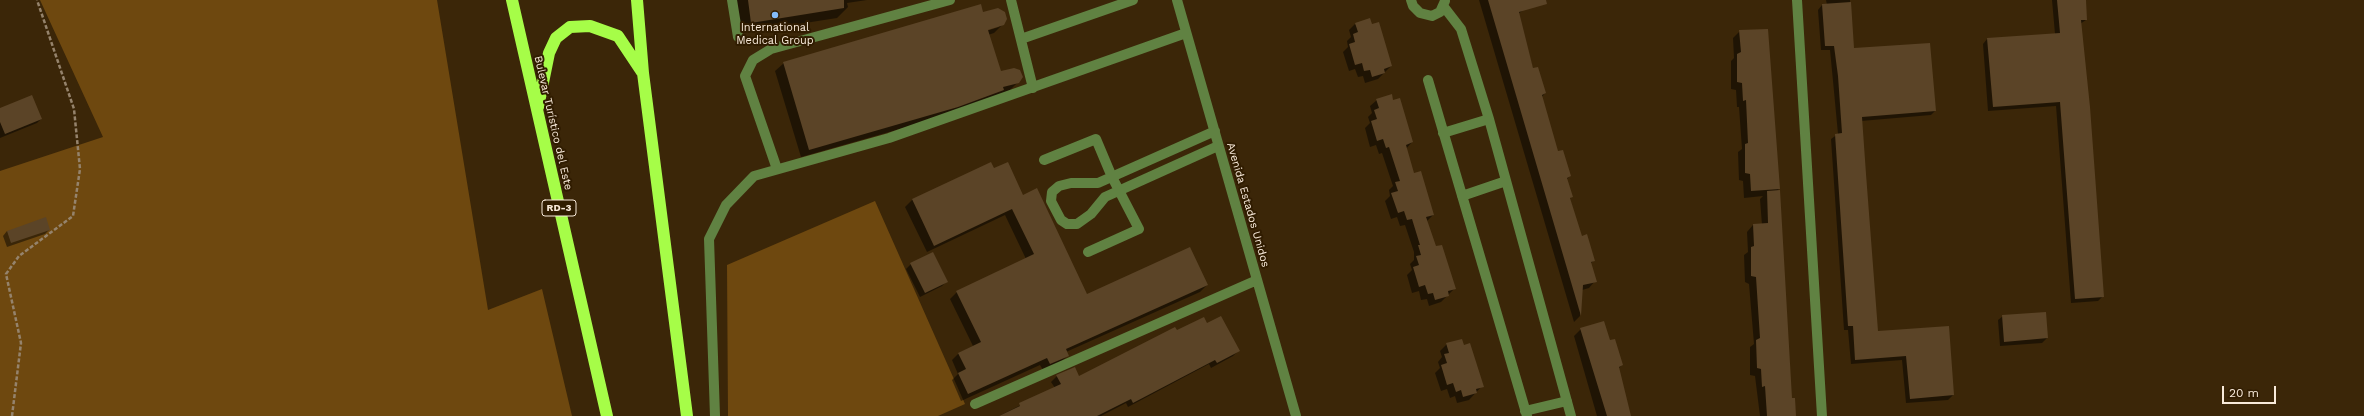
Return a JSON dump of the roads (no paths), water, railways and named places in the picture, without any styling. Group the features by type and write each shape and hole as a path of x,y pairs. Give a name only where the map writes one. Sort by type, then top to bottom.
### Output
{"highway":[{"name":"Bulevar Turístico del Este","path":"512,0 606,416"},
{"path":"637,0 643,74 687,416"},
{"path":"537,113 548,53 556,38 570,27 590,26 618,36 643,74"}],"street":[{"path":"732,0 738,37"},
{"path":"777,169 745,76 753,60 771,49 950,0"},
{"path":"1011,0 1033,88"},
{"path":"1021,39 1132,0"},
{"name":"Avenida Estados Unidos","path":"1176,0 1296,416"},
{"path":"1411,0 1413,6 1420,13 1432,16 1440,12 1445,3 1461,29 1489,119 1571,416"},
{"path":"1797,0 1822,416"},
{"path":"715,416 709,239 726,205 754,176 888,138 1186,33"},
{"path":"1428,80 1526,414 1567,400"},
{"path":"1443,133 1489,119"},
{"path":"1214,131 1098,183 1071,183 1059,186 1052,192 1051,201 1061,220 1067,224 1077,224 1091,214 1105,197 1218,146"},
{"path":"1044,160 1096,139 1112,177 1139,229 1088,252"},
{"path":"1462,196 1506,181"},
{"path":"975,404 1257,280"}],"place":[{"name":"International Medical Group","path":"775,15"}]}
